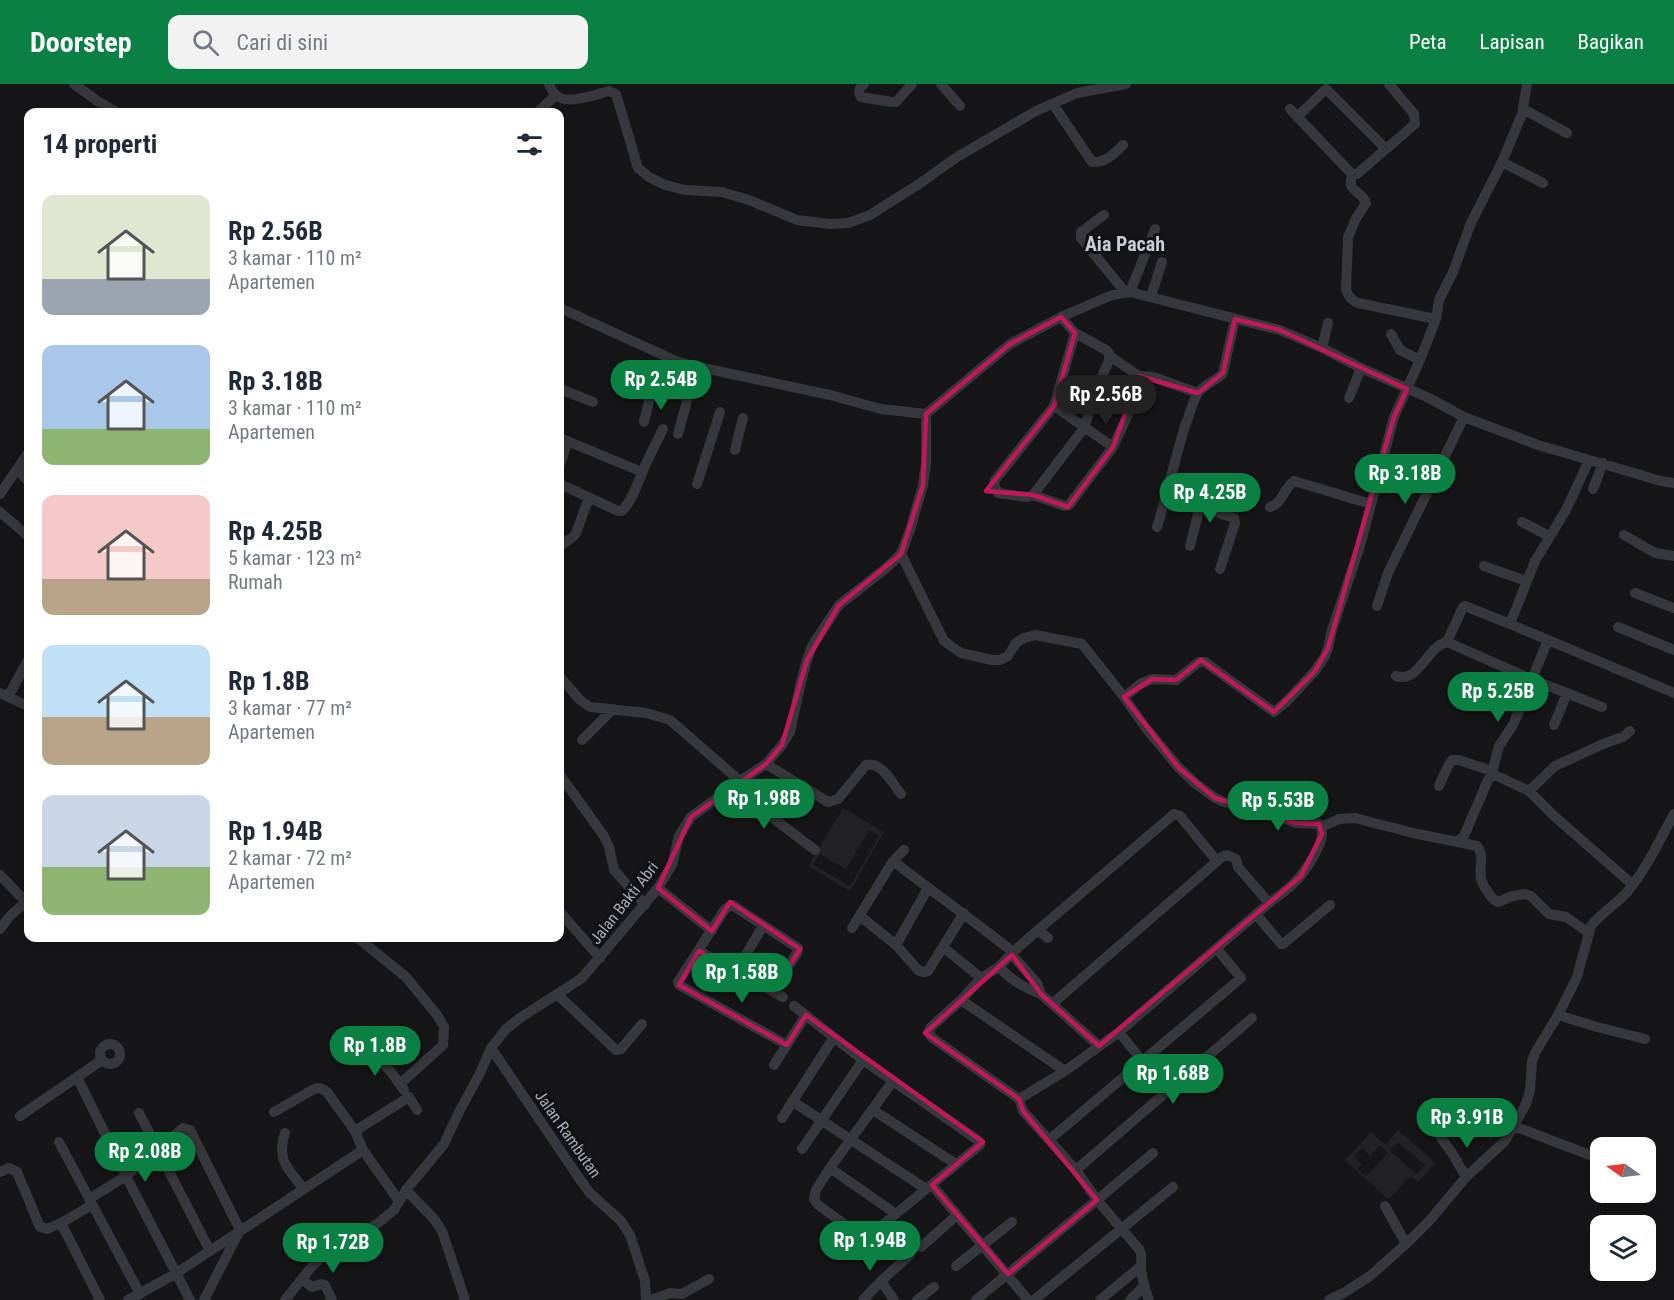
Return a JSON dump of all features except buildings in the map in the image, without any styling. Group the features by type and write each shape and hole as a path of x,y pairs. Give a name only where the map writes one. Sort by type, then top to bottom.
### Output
{"street":[{"path":"74,84 109,108"},
{"path":"549,84 555,96 563,100 609,91 616,94 638,168 649,177 685,190 722,192 749,200 797,220 830,224 849,223 870,215 957,157 1076,89 1126,84"},
{"path":"864,84 860,88 861,97 892,102 896,102 912,84"},
{"path":"941,84 960,106"},
{"path":"1389,84 1414,114 1416,120 1412,128 1353,175 1350,182 1366,203 1355,220 1348,238 1346,290 1351,300 1358,303 1436,319"},
{"path":"1124,698 1142,683 1152,679 1176,680 1199,662 1205,662 1272,711 1276,711 1315,670 1325,656 1360,546 1394,417 1420,360 1436,319 1439,300 1453,272 1471,223 1502,162 1523,109 1527,84"},
{"path":"1353,175 1293,113 1326,89 1385,148"},
{"path":"542,108 555,96"},
{"path":"1053,104 1092,162 1113,156 1123,146"},
{"path":"1523,109 1567,133"},
{"path":"1502,162 1543,183"},
{"path":"1104,215 1081,232 1081,238 1127,292"},
{"path":"1127,292 1155,229"},
{"path":"1151,296 1162,262"},
{"path":"564,310 676,361 830,395 881,409 926,414 1010,344 1061,317 1112,295 1127,292 1151,296 1280,330 1429,398 1464,417 1589,460 1674,483"},
{"path":"1061,317 1075,333 1106,350 1110,356 1139,376 1153,377 1198,393"},
{"path":"1157,527 1167,496 1178,446 1198,393 1206,384 1219,379 1223,373 1235,319"},
{"path":"1322,348 1328,323"},
{"path":"1075,333 1054,406 995,480 994,486 998,493 1026,497 1033,495 1065,506 1069,505 1113,447 1131,408 1139,376"},
{"path":"1391,334 1400,350 1420,360"},
{"path":"1033,495 1084,428 1110,356"},
{"path":"1349,398 1361,368"},
{"path":"564,391 593,402"},
{"path":"644,422 651,393"},
{"path":"678,434 687,401"},
{"path":"1054,406 1113,447"},
{"path":"697,484 720,412"},
{"name":"Jalan Bakti Abri","path":"285,1300 313,1265 329,1251 394,1210 406,1190 444,1144 491,1048 506,1029 582,978 658,888 672,865 679,836 685,825 700,809 766,764 782,745 790,732 812,646 839,605 901,554 923,485 926,463 926,414"},
{"path":"1377,606 1388,573 1464,417"},
{"path":"735,450 743,418"},
{"path":"564,486 622,511 637,486 663,429"},
{"path":"564,440 642,471"},
{"path":"0,494 24,459"},
{"path":"1510,624 1535,561 1575,493 1589,460"},
{"path":"1593,489 1603,463"},
{"path":"17,469 24,477"},
{"path":"1270,507 1277,504 1288,485 1294,481 1371,504"},
{"path":"1167,496 1230,516 1235,521 1221,569"},
{"path":"564,543 576,533 589,497"},
{"path":"1190,546 1200,506"},
{"path":"0,512 24,533"},
{"path":"1522,522 1550,536"},
{"path":"1624,535 1655,554 1674,556"},
{"path":"901,554 944,641 961,653 1000,660 1008,656 1016,644 1024,638 1035,635 1082,644 1145,727 1179,768 1195,783 1215,798 1236,806 1269,813 1296,823 1319,824 1321,827 1322,834 1318,845 1294,884 1119,1032 1065,1071 1019,1099"},
{"path":"1484,566 1526,581"},
{"path":"1635,593 1674,608"},
{"path":"1396,676 1409,677 1437,646 1447,642 1463,607 1466,606 1674,693"},
{"path":"1618,627 1674,650"},
{"path":"1458,841 1464,836 1491,774 1499,746 1513,725 1548,640"},
{"path":"1447,642 1602,707"},
{"path":"24,666 4,695 24,704"},
{"path":"564,682 579,700 590,707 646,713 670,720 737,783 752,802 815,850"},
{"path":"1554,725 1567,693"},
{"path":"582,740 613,709"},
{"path":"1529,791 1555,766 1630,732"},
{"path":"1439,786 1450,762 1455,760 1529,791 1633,885"},
{"path":"766,764 828,802 838,799 866,765 871,764 880,767 901,794"},
{"path":"564,781 604,836 614,870 645,905"},
{"path":"1149,1300 1144,1286 1142,1255 1138,1248 1097,1200 1076,1170 1023,1111 1019,1099 931,1037 929,1031 981,978 999,967 1038,930 1174,814 1180,816 1216,860"},
{"path":"1329,1300 1370,1276 1406,1244 1430,1220 1466,1177 1505,1141 1526,1104 1535,1053 1577,978 1591,926 1633,885 1674,814"},
{"path":"1321,827 1339,819 1355,818 1478,846 1481,854 1479,876 1481,883 1494,901 1498,902 1526,894 1549,914 1566,917 1588,933"},
{"path":"852,928 893,861 904,850"},
{"path":"1052,1004 1216,860 1227,855 1236,859 1238,867 1269,903"},
{"path":"893,861 964,913 1012,954 1037,983 1041,994"},
{"path":"0,875 24,898"},
{"path":"658,888 712,931"},
{"path":"896,945 928,888"},
{"path":"0,929 24,904"},
{"path":"699,951 778,994 798,948 732,905 725,909 678,982 679,985 787,1045"},
{"path":"1256,914 1282,944 1330,905"},
{"path":"860,916 896,945 922,972 928,971 964,913"},
{"path":"564,916 600,957"},
{"path":"736,971 763,926"},
{"path":"1038,930 1048,938"},
{"path":"363,942 406,977 444,1027 443,1045 400,1084"},
{"path":"943,948 981,978"},
{"path":"1049,1140 1241,978 1217,949"},
{"path":"999,967 1014,981 1041,994 1099,1046"},
{"path":"557,994 616,1050 621,1049 642,1024"},
{"path":"961,1000 1065,1071"},
{"path":"794,1006 863,1060 980,1141 980,1145 853,1249"},
{"path":"774,1065 806,1015"},
{"path":"1558,1015 1597,1028 1645,1039"},
{"path":"1076,1170 1252,1018"},
{"path":"1119,1032 1168,1090"},
{"path":"782,1118 834,1036"},
{"name":"Jalan Rambutan","path":"491,1048 590,1193 621,1221 630,1235 645,1281 646,1300"},
{"path":"371,1052 400,1084 417,1110"},
{"path":"20,1116 102,1060"},
{"path":"802,1149 863,1060"},
{"path":"77,1077 190,1300"},
{"path":"865,1239 815,1202 816,1190 893,1081"},
{"path":"274,1112 318,1088 327,1092 355,1131 363,1150 399,1201"},
{"path":"355,1131 409,1097"},
{"path":"792,1101 929,1187 957,1215 1028,1300"},
{"path":"873,1110 956,1164"},
{"path":"140,1113 210,1251"},
{"path":"1514,1126 1590,1155"},
{"path":"0,1172 9,1168 17,1172 40,1227 47,1229 62,1223 91,1202 183,1128 190,1130 240,1230"},
{"path":"285,1133 281,1145 282,1156 291,1173 304,1189"},
{"path":"1441,1138 1466,1177"},
{"path":"59,1142 140,1294"},
{"path":"128,1300 175,1274 363,1150"},
{"path":"976,1300 1153,1153"},
{"path":"830,1168 896,1214"},
{"path":"1035,1300 1173,1187"},
{"path":"406,1190 434,1219 442,1231 465,1300"},
{"path":"1385,1206 1406,1244"},
{"path":"921,1246 957,1215"},
{"path":"956,1266 1012,1222"},
{"path":"62,1223 100,1300"},
{"path":"204,1300 240,1230"},
{"path":"863,1300 910,1255"},
{"path":"1100,1300 1141,1266"},
{"path":"302,1279 312,1287 325,1285 332,1300"},
{"path":"651,1300 670,1293 682,1294 709,1280"},
{"path":"881,1281 894,1300"},
{"path":"1130,1300 1144,1286"},
{"path":"917,1300 934,1287"}],"highlighted area":[{"path":"1061,317 1075,333 1054,406 986,491 1033,495 1068,507 1113,447 1139,376 1198,393 1223,373 1235,319 1280,330 1407,389 1394,417 1328,648 1315,671 1274,712 1201,660 1176,680 1152,679 1124,697 1179,768 1215,798 1296,823 1319,824 1322,834 1301,876 1099,1046 1041,994 1012,955 925,1033 1019,1099 1023,1111 1097,1200 1008,1274 932,1185 983,1142 806,1015 787,1045 679,985 699,951 773,991 800,949 730,902 712,931 658,888 691,817 766,764 782,745 807,660 839,605 901,554 923,485 926,414 1010,344"}],"shaded area":[{"path":"843,808 884,832 850,891 808,866","holes":["869,830 879,836 850,886 813,865 820,854 846,869"]},
{"path":"1398,1130 1435,1163 1418,1182 1410,1176 1389,1200 1345,1160 1371,1132 1385,1145","holes":["1398,1142 1425,1165 1417,1174 1390,1151","1380,1145 1388,1153 1366,1176 1358,1169 1362,1165 1354,1157 1362,1148 1370,1156"]}],"district":[{"name":"Aia Pacah","path":"1125,244"}]}
